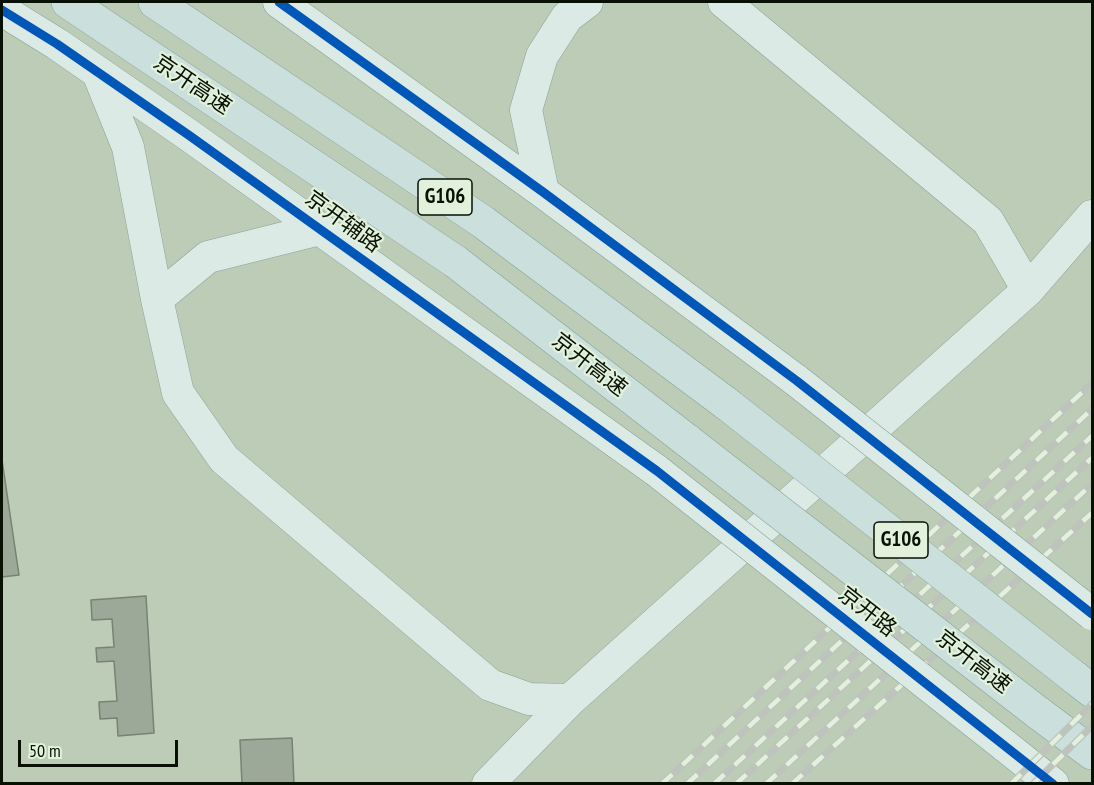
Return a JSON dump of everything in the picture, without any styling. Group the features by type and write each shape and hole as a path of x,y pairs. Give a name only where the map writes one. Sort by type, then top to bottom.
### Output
{"highway":[{"name":"京开高速","path":"68,2 456,262 1092,753"},
{"name":"G106","path":"155,2 483,222 728,404 1083,684"}],"main road":[{"path":"279,2 543,192 797,381 1092,614"},
{"path":"543,192 526,110 542,56 567,17 587,2"},
{"path":"724,2 988,220 1028,290"},
{"name":"京开辅路","path":"2,10 99,73 657,471"},
{"path":"99,73 128,147 157,299 178,393 224,459 490,685 529,699 570,700"},
{"path":"488,783 570,700 1028,290 1092,216"},
{"path":"157,299 208,256 320,229"},
{"name":"京开路","path":"657,471 1053,783"}],"building":[{"path":"2,460 19,575 2,577"},
{"path":"146,596 154,733 118,736 117,718 100,719 99,702 117,701 114,661 97,662 96,648 114,647 112,619 92,620 91,600"},
{"path":"292,738 294,784 242,784 240,740"}],"railway":[{"path":"662,784 1092,383"},
{"path":"687,784 1092,409"},
{"path":"714,784 1092,436"},
{"path":"736,784 1092,458"},
{"path":"766,784 1092,484"},
{"path":"792,784 1092,513"},
{"path":"1011,784 1092,704"},
{"path":"1033,784 1092,726"}],"cycle path":[{"path":"279,2 543,192 797,381 1092,614"},
{"path":"2,10 57,44 190,136 657,471 1053,784"}]}
